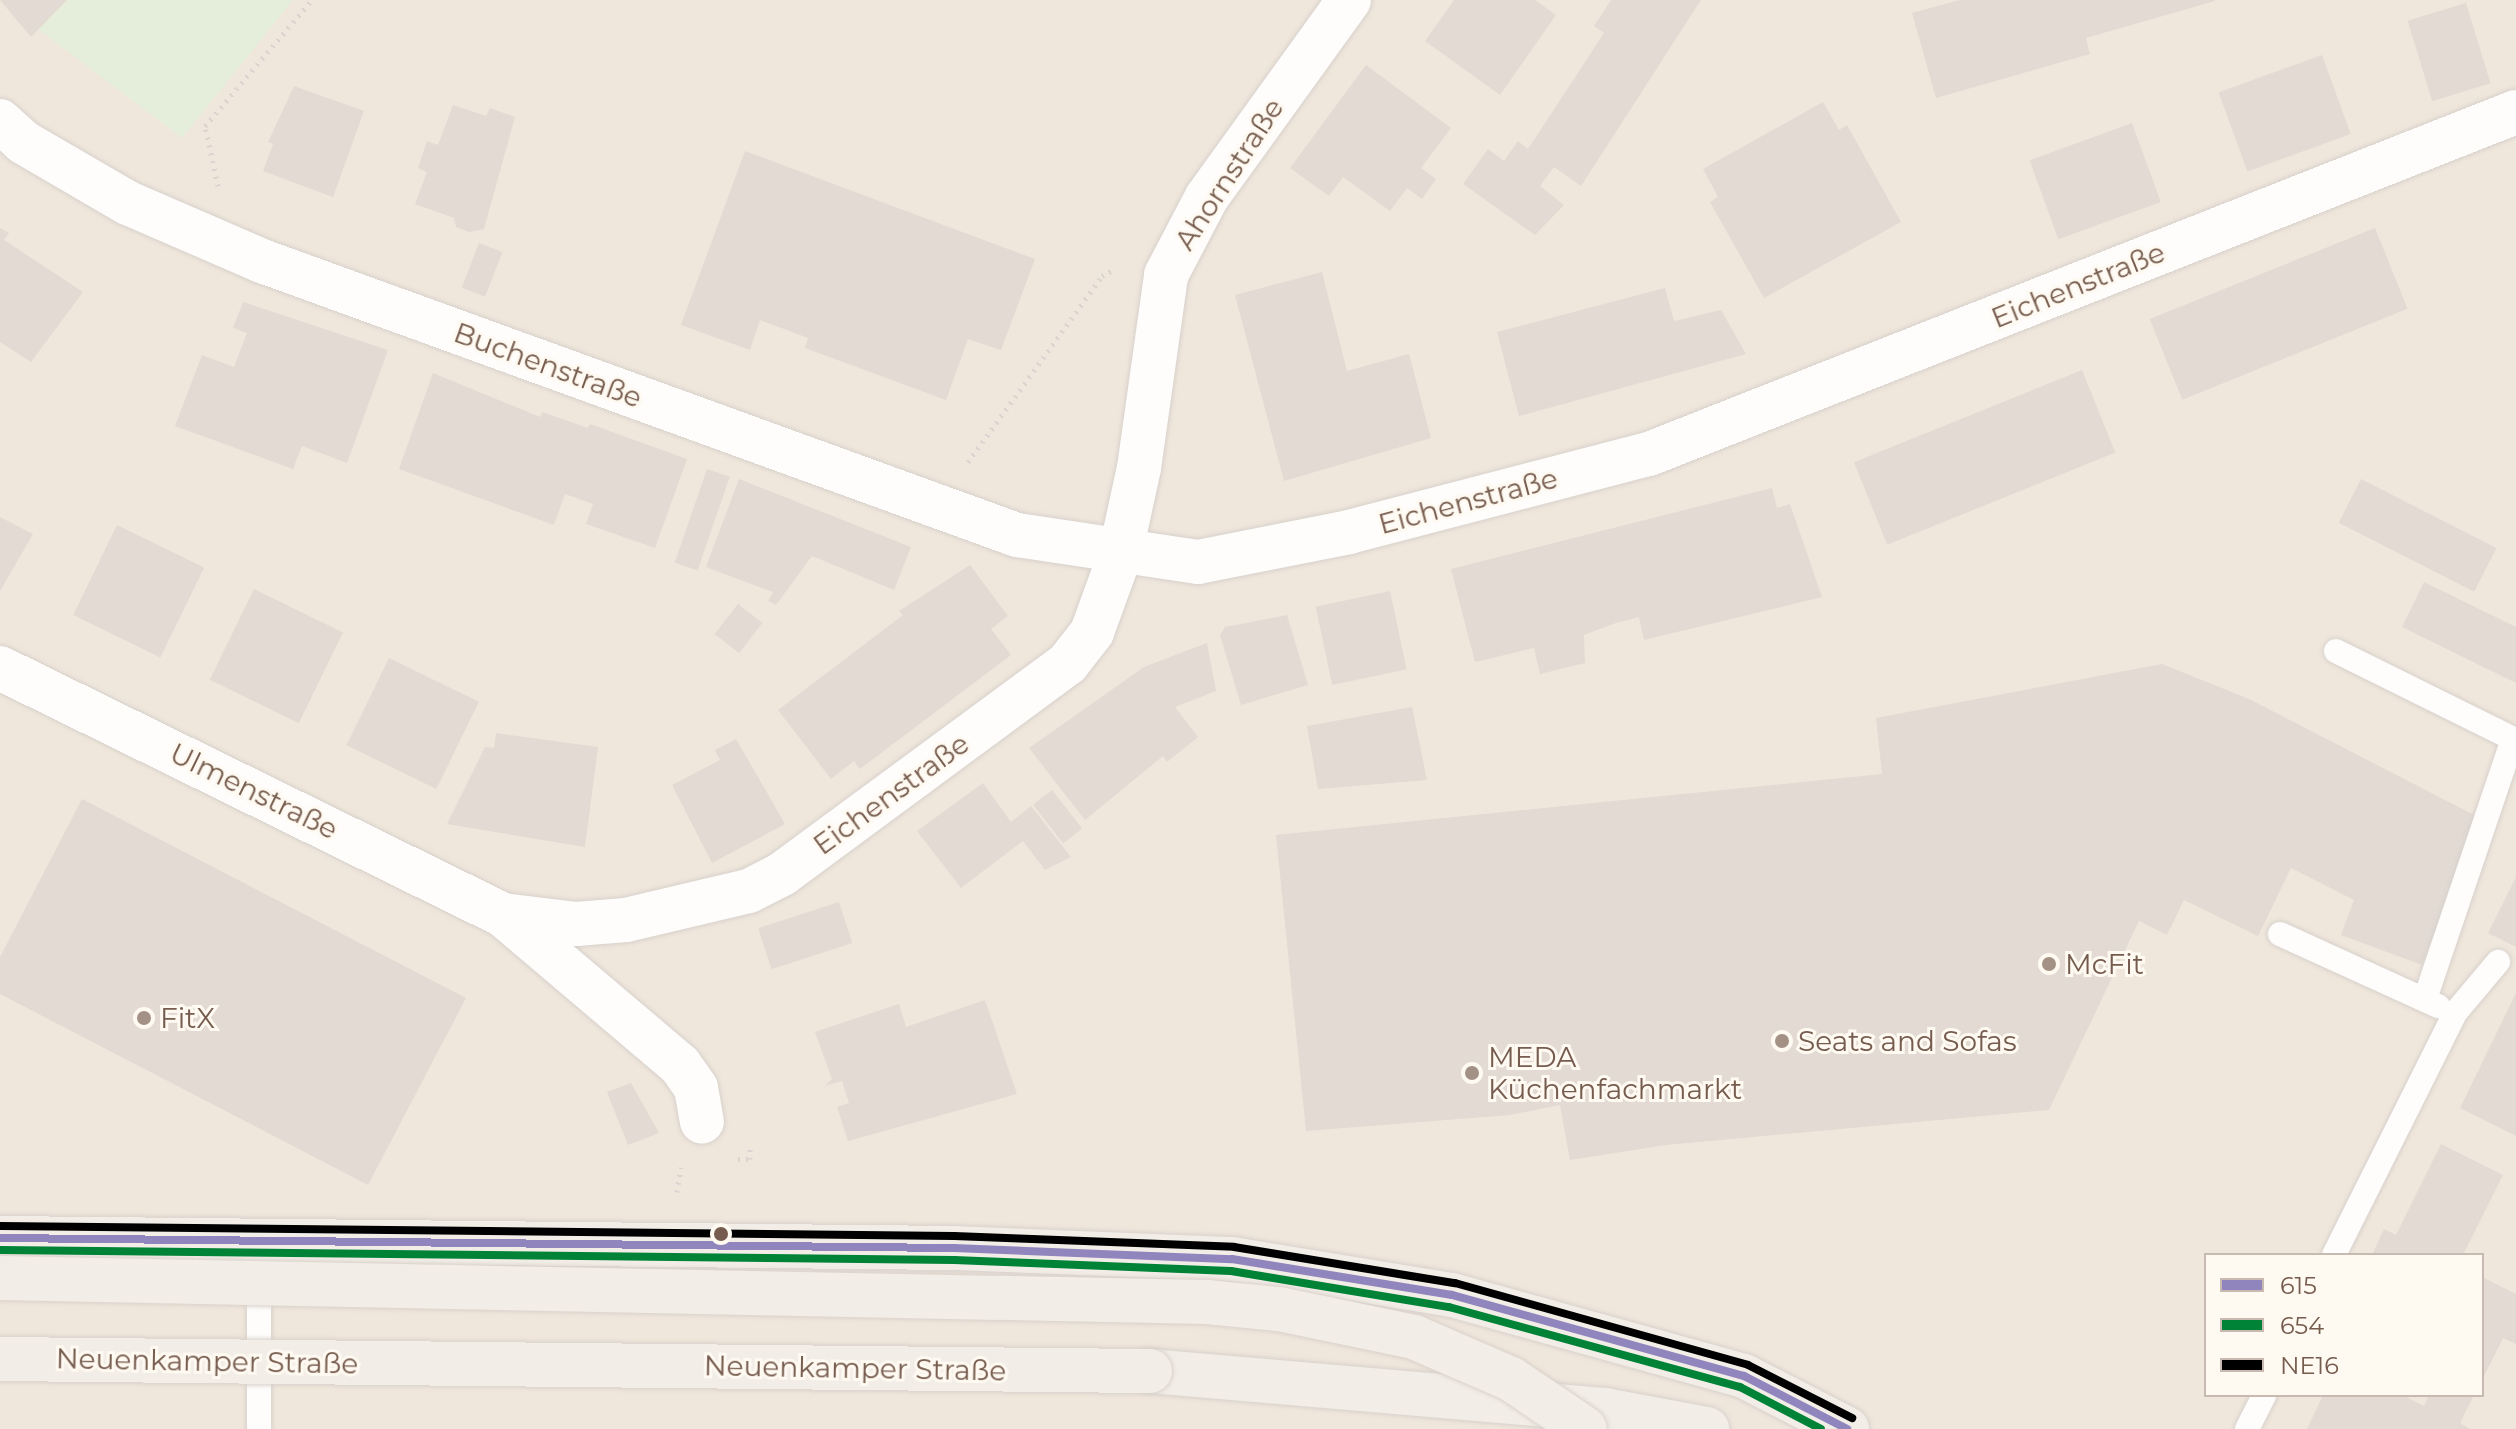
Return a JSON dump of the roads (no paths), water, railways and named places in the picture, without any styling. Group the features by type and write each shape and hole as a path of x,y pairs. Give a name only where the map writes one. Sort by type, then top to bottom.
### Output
{"main road":[{"path":"0,1238 954,1248 1232,1259 1452,1295 1744,1376 1847,1429"},
{"path":"0,1278 1129,1299 1250,1306 1414,1337 1511,1379 1585,1429"},
{"name":"Neuenkamper Straße","path":"0,1359 1150,1371 1604,1410 1707,1429"}],"street":[{"name":"Ahornstraße","path":"1120,555 1139,468 1166,275 1188,230 1349,0"},
{"name":"Eichenstraße","path":"503,915 576,924 626,920 707,905 782,874 1068,663 1092,632 1120,555 1198,562 1256,553 1649,454 2516,112"},
{"name":"Buchenstraße","path":"0,121 23,142 128,203 218,242 1017,535 1120,555"},
{"name":"Ulmenstraße","path":"0,668 503,915 680,1065 696,1088 702,1121"}],"lane":[{"path":"2336,651 2513,739 2425,999"},
{"path":"2280,934 2455,1013"},
{"path":"2335,1253 2455,1013 2498,962"},
{"path":"259,1243 259,1429"},
{"path":"2247,1429 2263,1397"}],"place":[{"name":"McFit","path":"2049,964"},
{"name":"FitX","path":"144,1018"},
{"name":"Seats and Sofas","path":"1782,1041"},
{"name":"MEDA Küchenfachmarkt","path":"1472,1073"}]}
